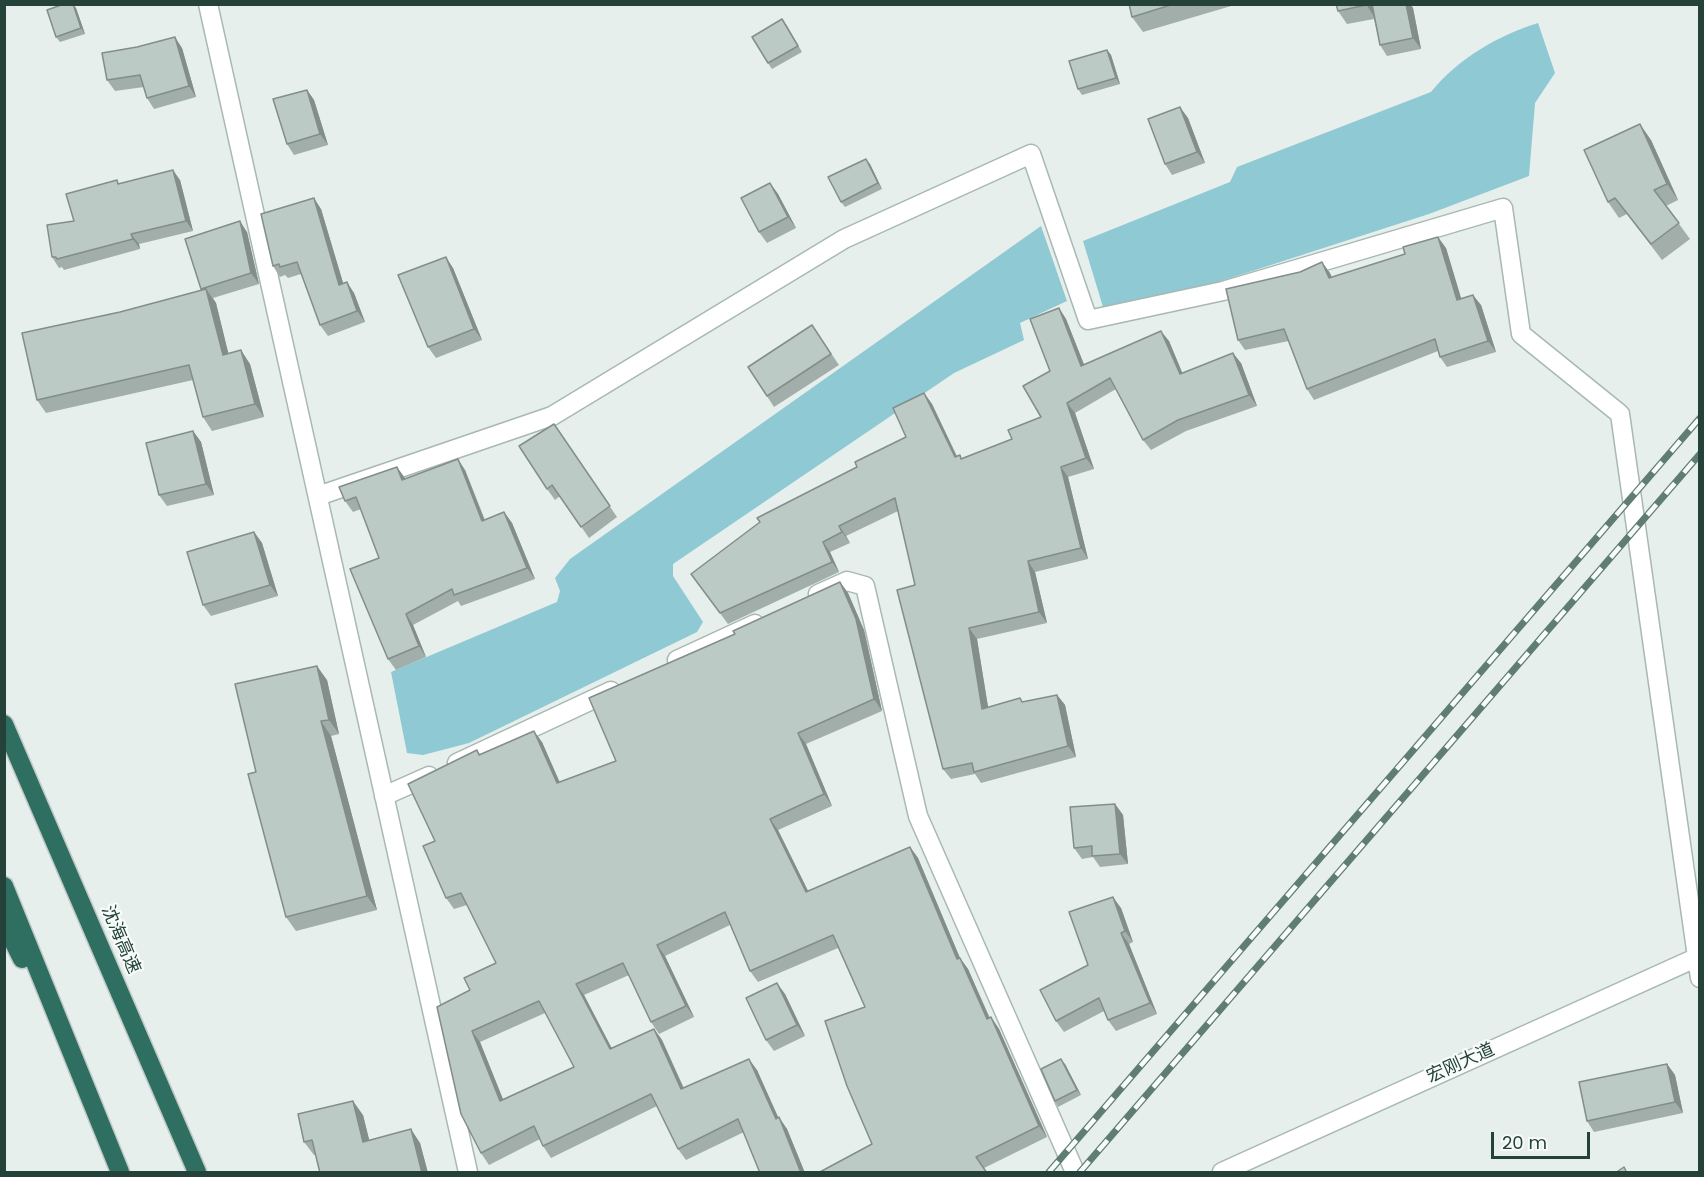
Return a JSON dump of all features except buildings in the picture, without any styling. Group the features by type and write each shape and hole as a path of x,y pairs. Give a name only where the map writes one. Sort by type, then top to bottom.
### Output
{"highway":[{"name":"沈海高速","path":"4,724 197,1173"},
{"path":"4,886 120,1173"},
{"path":"4,923 87,1095"}],"street":[{"path":"208,4 468,1173"},
{"path":"318,496 552,416 844,239 1031,154 1088,320 1223,291 1503,208 1521,334 1620,414 1700,978"},
{"path":"804,601 848,581 865,586 918,816 1075,1173"},
{"path":"664,666 772,616"},
{"path":"384,796 632,681"},
{"name":"宏刚大道","path":"1222,1173 1698,957"}],"water":[{"path":"1538,23 1555,73 1535,103 1529,176 1429,214 1212,284 1103,307 1083,241 1230,182 1237,167 1431,92 1466,59 1508,34"},
{"path":"1041,226 1067,301 1020,323 1024,340 954,373 673,564 673,576 703,622 697,632 469,743 423,755 407,753 391,672 557,602 560,591 555,578 570,559"}],"railway":[{"path":"1049,1172 1700,418"},
{"path":"1080,1172 1700,454"}]}
